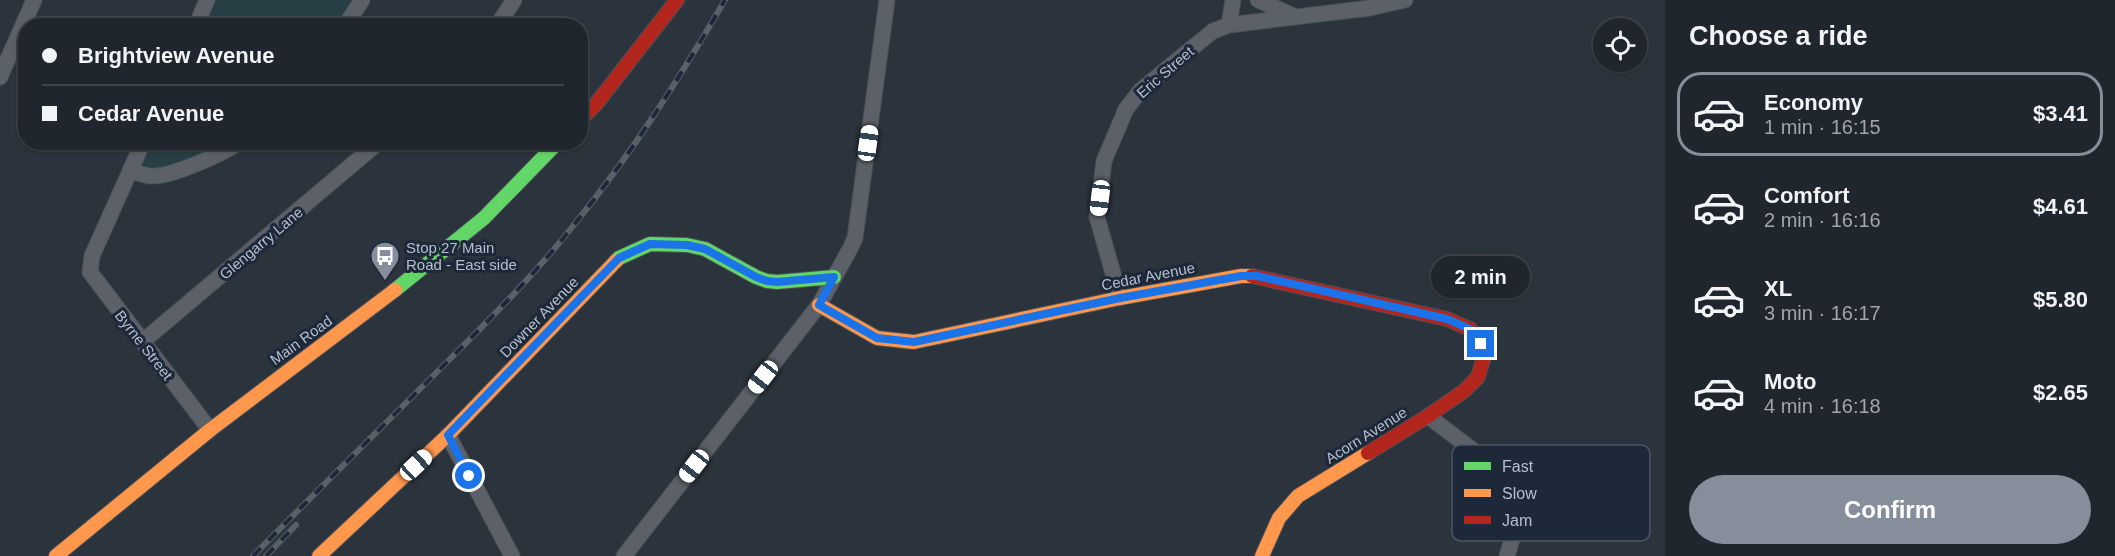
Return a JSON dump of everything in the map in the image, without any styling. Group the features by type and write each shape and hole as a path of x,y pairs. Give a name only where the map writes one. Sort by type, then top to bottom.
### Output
{"street":[{"path":"26,18 34,0"},
{"path":"199,18 207,0"},
{"path":"350,18 362,0"},
{"path":"502,18 514,0"},
{"path":"588,112 677,0"},
{"path":"624,556 819,305 855,238 887,0"},
{"path":"1233,0 1229,26 1297,18 1405,0"},
{"path":"1258,0 1297,18"},
{"name":"Eric Street","path":"1120,298 1097,217 1104,161 1126,109 1141,90 1213,31 1229,26"},
{"path":"0,77 18,36"},
{"path":"139,150 130,171 150,176 170,173 228,150"},
{"name":"Glengarry Lane","path":"142,342 370,150"},
{"name":"Main Road","path":"56,556 210,430 383,300 484,218 550,150"},
{"name":"Byrne Street","path":"130,171 92,256 90,272 210,430"},
{"name":"Downer Avenue","path":"319,556 448,435 619,258 650,244 687,245 705,249 767,281 834,277"},
{"name":"Cedar Avenue","path":"819,305 877,338 914,342 1120,298 1241,276 1257,276 1447,319 1470,329 1481,344"},
{"name":"Acorn Avenue","path":"1262,556 1279,518 1298,496 1428,416 1464,391 1478,377 1483,360 1481,344"},
{"path":"1428,416 1466,445"},
{"path":"448,435 512,556"},
{"path":"1507,556 1512,541"}],"green space":[{"path":"207,0 362,0 350,18 199,18"},
{"path":"140,150 224,150 170,173 130,171"}],"railway":[{"path":"253,556 481,328 559,244 634,144 672,88 725,0"},
{"path":"266,556 296,525"}],"traffic: fast":[{"path":"395,290 484,218 550,150"},
{"path":"616,261 650,244 687,245 705,249 767,281 834,277"}],"traffic: slow":[{"path":"319,556 448,435 616,261"},
{"path":"819,305 877,338 914,342 1120,298 1241,276 1252,276"},
{"path":"56,556 210,430 395,290"},
{"path":"1262,556 1279,518 1298,496 1368,453"}],"traffic: jam":[{"path":"588,112 677,0"},
{"path":"1252,276 1447,319 1470,329 1481,344 1483,360 1478,377 1464,391 1368,453"}],"place":[{"name":"Stop 27 Main Road - East side","path":"385,282"}],"route":[{"path":"469,476 448,435 619,258 650,244 687,245 705,249 767,281 834,277 819,305 877,338 914,342 1120,298 1241,276 1257,276 1447,319 1470,329 1481,344"}]}
